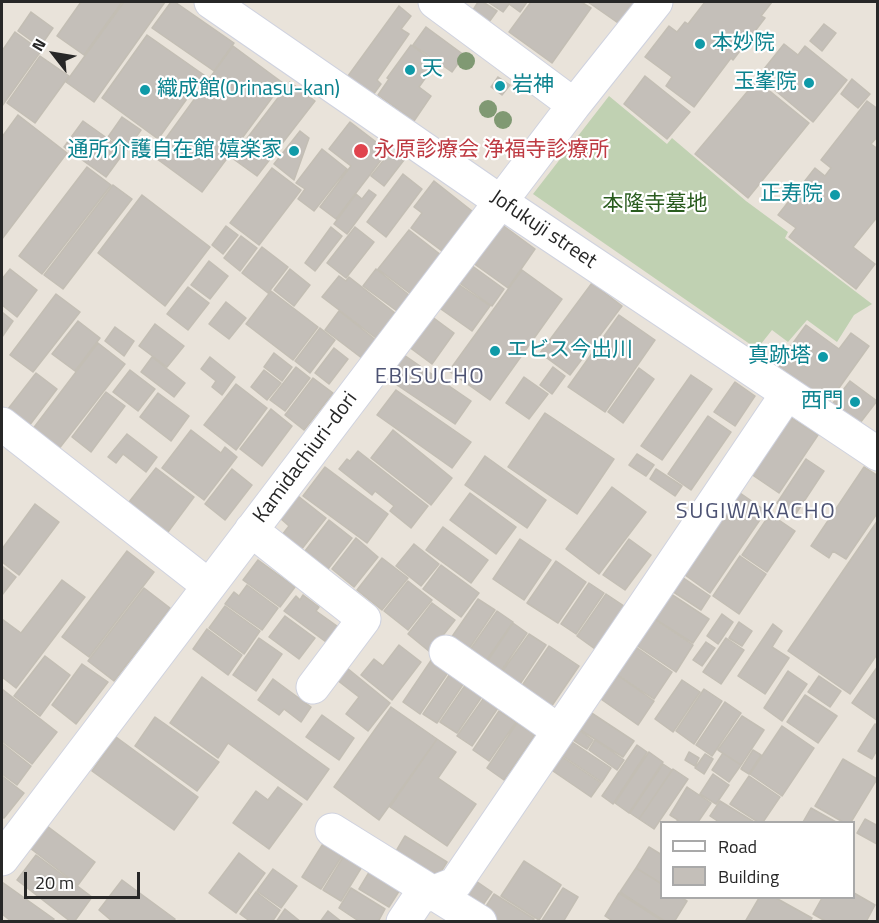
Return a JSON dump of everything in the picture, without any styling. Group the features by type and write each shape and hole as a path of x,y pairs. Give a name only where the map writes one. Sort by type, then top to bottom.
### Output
{"street":[{"name":"Jofukuji street","path":"211,2 501,202 878,454"},
{"path":"435,2 573,105"},
{"name":"Kamidachiuri-dori","path":"2,859 573,105 656,2"},
{"path":"402,921 419,898 455,884 787,394"},
{"path":"2,424 209,586"},
{"path":"251,531 364,619 313,687"},
{"path":"446,652 559,731"},
{"path":"332,830 480,921"}],"green space":[{"name":"本隆寺墓地","path":"609,96 667,144 672,138 746,201 788,232 785,238 872,304 854,315 837,342 807,320 788,342 772,330 757,349 533,194"}],"building":[{"path":"81,2 122,2 84,55 57,36"},
{"path":"124,2 165,2 94,102 66,82"},
{"path":"171,2 175,2 234,43 214,71 152,28"},
{"path":"478,2 483,2 497,11 489,22 473,10"},
{"path":"488,2 527,2 520,12 509,4 503,12"},
{"path":"531,2 581,2 591,8 552,63 509,32"},
{"path":"588,2 638,2 621,25"},
{"name":"本妙院","path":"705,2 772,2 761,16 765,18 694,107 666,86 672,77 645,57 669,26 677,32 685,22 688,24"},
{"path":"399,6 411,16 401,29 409,34 377,80 381,84 373,95 348,76"},
{"path":"31,12 53,28 40,47 18,31"},
{"path":"824,24 836,33 822,51 810,41"},
{"path":"426,27 464,55 452,72 413,45"},
{"path":"15,32 41,51 2,106 2,51"},
{"path":"147,35 204,75 158,139 102,98"},
{"name":"玉峯院","path":"784,44 798,55 805,46 847,80 813,122 771,87 777,80 764,69"},
{"path":"411,45 436,63 419,87 431,96 414,121 378,95 389,79 387,78"},
{"path":"233,46 283,83 202,192 153,156"},
{"path":"40,56 69,76 35,123 7,103"},
{"path":"763,73 772,81 766,88 809,123 748,198 695,154"},
{"path":"645,76 690,112 667,139 624,104"},
{"name":"岩神","path":"498,77 510,85 502,95 491,87"},
{"path":"852,79 870,94 858,108 841,94"},
{"path":"290,82 315,101 257,176 232,158"},
{"name":"正寿院","path":"867,101 878,109 878,136 871,144 878,149 878,216 853,247 875,264 856,289 789,237 796,228 778,215 815,168 825,176 831,168 821,160"},
{"path":"18,115 67,153 2,239 2,137"},
{"path":"122,117 141,130 127,150 108,137"},
{"path":"83,121 125,151 106,177 64,147"},
{"path":"350,122 388,151 336,219 320,207 351,166 329,149"},
{"name":"通所介護自在館 嬉楽家","path":"300,131 309,138 294,180 274,164"},
{"path":"322,149 347,169 314,211 298,199 305,189 296,183"},
{"path":"391,151 404,160 384,186 371,176"},
{"path":"87,167 111,185 42,274 19,256"},
{"path":"272,168 301,190 259,245 230,223"},
{"path":"403,174 422,189 386,237 367,222"},
{"path":"434,181 472,211 442,251 411,228 422,213 414,207"},
{"path":"113,185 132,199 63,289 44,275"},
{"path":"369,190 376,195 347,234 334,224 356,194 362,199"},
{"path":"142,195 210,247 165,306 98,253"},
{"path":"501,224 535,249 508,288 473,263"},
{"path":"226,226 238,235 223,254 212,245"},
{"path":"331,227 342,236 315,271 305,263"},
{"path":"355,227 374,242 346,278 327,263"},
{"path":"409,230 441,255 411,294 378,269"},
{"path":"241,236 257,248 240,271 224,258"},
{"path":"262,247 288,267 268,293 242,273"},
{"path":"209,261 228,276 210,299 191,285"},
{"path":"471,265 504,289 492,306 458,282"},
{"path":"10,269 37,290 17,317 2,305 2,279"},
{"path":"290,269 310,285 294,306 274,290"},
{"path":"376,269 409,295 397,311 363,286"},
{"name":"エビス今出川","path":"522,270 562,299 490,400 449,371"},
{"path":"339,276 346,281 349,277 395,313 376,338 322,297"},
{"path":"455,282 490,306 472,331 438,307"},
{"path":"592,283 622,306 570,375 540,353"},
{"path":"188,287 209,303 188,330 167,314"},
{"path":"271,291 318,327 293,360 246,324"},
{"path":"56,294 80,312 33,372 10,355"},
{"path":"226,302 246,318 229,339 209,324"},
{"path":"339,311 377,341 363,359 325,330"},
{"path":"2,312 13,321 2,337"},
{"path":"619,315 655,340 605,412 568,387"},
{"path":"431,316 454,333 432,364 409,347"},
{"path":"78,321 100,338 75,371 52,354"},
{"path":"155,324 184,346 167,367 139,346"},
{"name":"真跡塔","path":"806,325 839,349 851,333 869,346 829,402 777,365"},
{"path":"115,327 134,341 124,356 105,341"},
{"path":"320,328 335,340 310,373 295,361"},
{"path":"98,343 125,364 58,450 32,430"},
{"path":"334,348 348,359 329,384 315,373"},
{"path":"274,353 292,367 282,381 264,367"},
{"path":"404,355 471,401 455,424 388,379"},
{"path":"152,357 185,383 174,397 141,372"},
{"path":"210,357 235,377 222,395 212,387 216,381 201,369"},
{"path":"296,367 310,378 285,411 270,400"},
{"path":"553,367 565,376 552,394 540,385"},
{"path":"639,368 654,379 623,423 608,412"},
{"path":"130,370 155,389 138,411 113,392"},
{"path":"264,370 281,383 267,400 251,387"},
{"path":"36,373 57,389 29,426 8,409"},
{"path":"691,375 712,389 662,460 641,446"},
{"path":"524,377 548,394 529,419 506,403"},
{"path":"313,378 333,393 304,430 285,415"},
{"name":"西門","path":"850,381 877,401 860,423 833,403"},
{"path":"735,382 755,396 735,426 714,412"},
{"path":"236,384 267,408 236,450 204,425"},
{"path":"396,390 471,442 452,468 377,415"},
{"path":"106,392 125,406 91,452 72,437"},
{"path":"158,393 189,416 171,441 140,417"},
{"path":"271,409 292,426 262,466 240,449"},
{"path":"545,413 614,459 577,514 508,467"},
{"path":"708,416 731,432 691,490 668,474"},
{"path":"790,417 818,435 779,493 751,474"},
{"path":"191,430 221,453 225,447 237,457 204,500 162,468"},
{"path":"393,430 452,478 431,505 371,458"},
{"path":"127,434 157,457 146,472 123,454 116,463 108,457"},
{"path":"358,451 428,506 411,528 390,511 394,506 375,491 372,495 339,469"},
{"path":"637,454 654,465 646,476 629,465"},
{"path":"485,456 546,500 527,528 465,485"},
{"path":"806,459 824,471 795,515 777,503"},
{"path":"325,467 388,514 367,543 303,496"},
{"path":"864,467 878,476 878,512 846,559 833,551 829,558 811,546"},
{"path":"156,468 194,497 168,532 129,502"},
{"path":"232,469 252,485 225,520 205,504"},
{"path":"656,469 682,486 675,496 650,479"},
{"path":"612,487 646,512 599,574 566,549"},
{"path":"470,493 516,527 496,554 450,520"},
{"path":"740,493 766,511 710,593 685,575"},
{"path":"298,496 326,518 301,550 282,535 289,526 280,518"},
{"path":"35,504 59,522 19,575 2,562 2,549"},
{"path":"770,514 795,531 767,572 742,555"},
{"path":"329,520 352,538 328,569 305,551"},
{"path":"878,520 878,653 850,694 788,651"},
{"path":"443,527 488,560 471,583 426,550"},
{"path":"356,538 378,557 354,587 332,569"},
{"path":"520,539 551,560 524,600 493,579"},
{"path":"629,539 651,555 625,590 603,575"},
{"path":"414,544 439,564 421,586 396,566"},
{"path":"127,551 154,572 89,657 62,637"},
{"path":"740,556 766,574 739,614 713,596"},
{"path":"382,558 408,578 382,610 357,590"},
{"path":"258,560 295,587 280,607 243,580"},
{"path":"556,561 586,582 558,623 527,603"},
{"path":"441,565 479,593 461,617 423,589"},
{"path":"2,566 16,577 2,595"},
{"path":"682,577 710,596 701,610 672,591"},
{"path":"62,580 85,597 16,688 2,677 2,619 21,633"},
{"path":"408,581 432,600 408,630 384,611"},
{"path":"589,583 604,593 576,634 561,624"},
{"path":"247,585 278,608 262,630 225,604 234,592 239,596"},
{"path":"144,588 170,608 114,681 88,661"},
{"path":"606,594 624,606 595,649 577,636"},
{"path":"671,594 709,619 693,643 655,619"},
{"path":"303,595 319,607 316,611 337,626 326,642 284,611 296,596 300,600"},
{"path":"478,599 495,610 468,650 451,638"},
{"path":"432,603 455,620 430,652 408,634"},
{"path":"225,606 260,631 244,654 209,628"},
{"path":"497,611 513,622 486,661 470,650"},
{"path":"722,614 733,622 718,644 707,636"},
{"path":"285,616 315,638 299,659 269,637"},
{"path":"654,619 693,645 676,672 636,645"},
{"path":"739,622 752,631 742,646 729,638"},
{"path":"513,623 527,633 501,671 487,662"},
{"path":"773,624 782,631 772,647 789,658 765,694 738,676"},
{"path":"207,629 242,655 228,675 193,649"},
{"path":"529,634 546,645 520,684 502,672"},
{"path":"259,638 282,654 256,691 233,675"},
{"path":"726,638 744,650 721,684 703,672"},
{"path":"706,642 715,648 702,666 693,660"},
{"path":"399,645 421,662 392,700 361,675 374,659 383,666"},
{"path":"633,645 672,672 654,699 615,673"},
{"path":"549,646 579,666 551,707 521,687"},
{"path":"45,656 70,675 40,716 14,696"},
{"path":"432,659 449,671 420,714 403,702"},
{"path":"82,664 108,682 76,724 52,705"},
{"path":"878,666 878,721 852,703"},
{"path":"347,668 390,703 368,731 346,714 359,697 337,680"},
{"path":"452,671 466,680 437,723 423,714"},
{"path":"788,671 807,684 782,721 764,708"},
{"path":"614,673 654,701 638,725 598,697"},
{"path":"819,676 841,691 830,707 808,692"},
{"path":"202,677 329,769 307,800 228,743 218,758 170,723"},
{"path":"273,679 311,707 301,722 284,709 279,715 258,700"},
{"path":"682,680 700,692 673,732 655,719"},
{"path":"466,684 483,695 457,733 440,722"},
{"path":"2,689 57,732 32,764 2,741"},
{"path":"704,689 722,701 694,744 676,731"},
{"path":"486,695 500,705 472,746 457,736"},
{"path":"805,695 837,716 818,743 787,722"},
{"path":"725,702 741,713 712,756 696,745"},
{"path":"391,707 437,739 379,820 334,787"},
{"path":"587,710 634,741 623,757 576,727"},
{"path":"499,711 516,722 489,761 473,750"},
{"path":"322,715 354,738 339,760 306,737"},
{"path":"742,716 764,730 741,765 718,750"},
{"path":"155,717 219,762 197,791 135,746"},
{"path":"517,723 535,735 504,780 487,768"},
{"path":"875,724 878,726 878,753 876,752 872,759 858,751"},
{"path":"782,726 814,748 782,796 750,774"},
{"path":"577,729 593,740 587,749 570,738"},
{"path":"116,737 198,797 174,830 92,771"},
{"path":"437,739 456,752 438,778 476,804 447,846 390,807"},
{"path":"569,740 611,768 602,782 560,754"},
{"path":"595,740 624,760 617,770 589,750"},
{"path":"2,743 31,766 17,785 2,774"},
{"path":"637,745 647,752 613,804 602,796"},
{"path":"753,750 761,755 749,774 741,769"},
{"path":"649,752 663,762 629,813 615,803"},
{"path":"689,752 699,758 695,766 685,760"},
{"path":"723,753 741,765 729,782 712,770"},
{"path":"705,754 713,759 704,774 695,768"},
{"path":"559,755 601,783 591,797 550,769"},
{"path":"843,759 877,779 852,821 841,821 815,806"},
{"path":"663,764 672,770 639,819 630,813"},
{"path":"673,769 688,779 654,829 639,819"},
{"path":"713,774 729,785 716,804 700,794"},
{"path":"2,776 24,793 4,818 2,817"},
{"path":"749,776 780,797 764,821 756,821 730,804"},
{"path":"278,787 302,804 269,849 233,823 256,791 268,800"},
{"path":"687,787 711,803 699,821 677,821 670,815"},
{"path":"720,801 752,821 718,821 710,816"},
{"path":"811,808 834,821 804,821"},
{"path":"865,819 878,826 877,844 857,833"},
{"path":"43,823 95,862 78,885 26,845"},
{"path":"405,836 447,862 434,883 392,858"},
{"path":"326,839 345,851 321,889 302,877"},
{"path":"649,847 660,854 660,883 636,868"},
{"path":"239,853 265,873 236,913 209,893"},
{"path":"345,854 363,865 341,901 323,890"},
{"path":"36,855 92,897 74,922 17,880"},
{"path":"524,861 561,885 539,920 501,896"},
{"path":"636,868 660,883 660,899 687,901 674,922 666,922 620,892"},
{"path":"273,869 297,886 281,908 257,891"},
{"path":"371,869 401,888 389,907 359,889"},
{"path":"473,879 492,892 480,909 461,897"},
{"path":"122,880 175,919 173,922 113,922 99,910"},
{"path":"2,882 54,919 52,922 12,922 2,914"},
{"path":"351,888 385,909 378,922 360,922 339,908"},
{"path":"563,888 578,897 563,922 541,922"},
{"path":"256,892 280,910 272,922 251,922 240,914"},
{"path":"619,893 664,922 614,922 605,916"},
{"path":"494,894 534,919 532,922 493,922 481,914"},
{"path":"855,894 875,905 866,922 827,922 813,914 821,899 855,899"},
{"path":"758,899 778,899 812,918 810,922 745,922"},
{"path":"285,909 301,922 276,922"},
{"path":"328,911 342,922 320,922"}],"place":[{"name":"本妙院","path":"700,44"},
{"name":"天","path":"410,70"},
{"name":"玉峯院","path":"809,83"},
{"name":"岩神","path":"500,86"},
{"name":"織成館(Orinasu-kan)","path":"145,90"},
{"name":"通所介護自在館 嬉楽家","path":"294,151"},
{"name":"永原診療会 浄福寺診療所","path":"361,151"},
{"name":"正寿院","path":"835,195"},
{"name":"エビス今出川","path":"495,351"},
{"name":"真跡塔","path":"823,357"},
{"name":"西門","path":"855,402"}],"district":[{"name":"EBISUCHO","path":"430,378"},
{"name":"SUGIWAKACHO","path":"756,513"}]}
